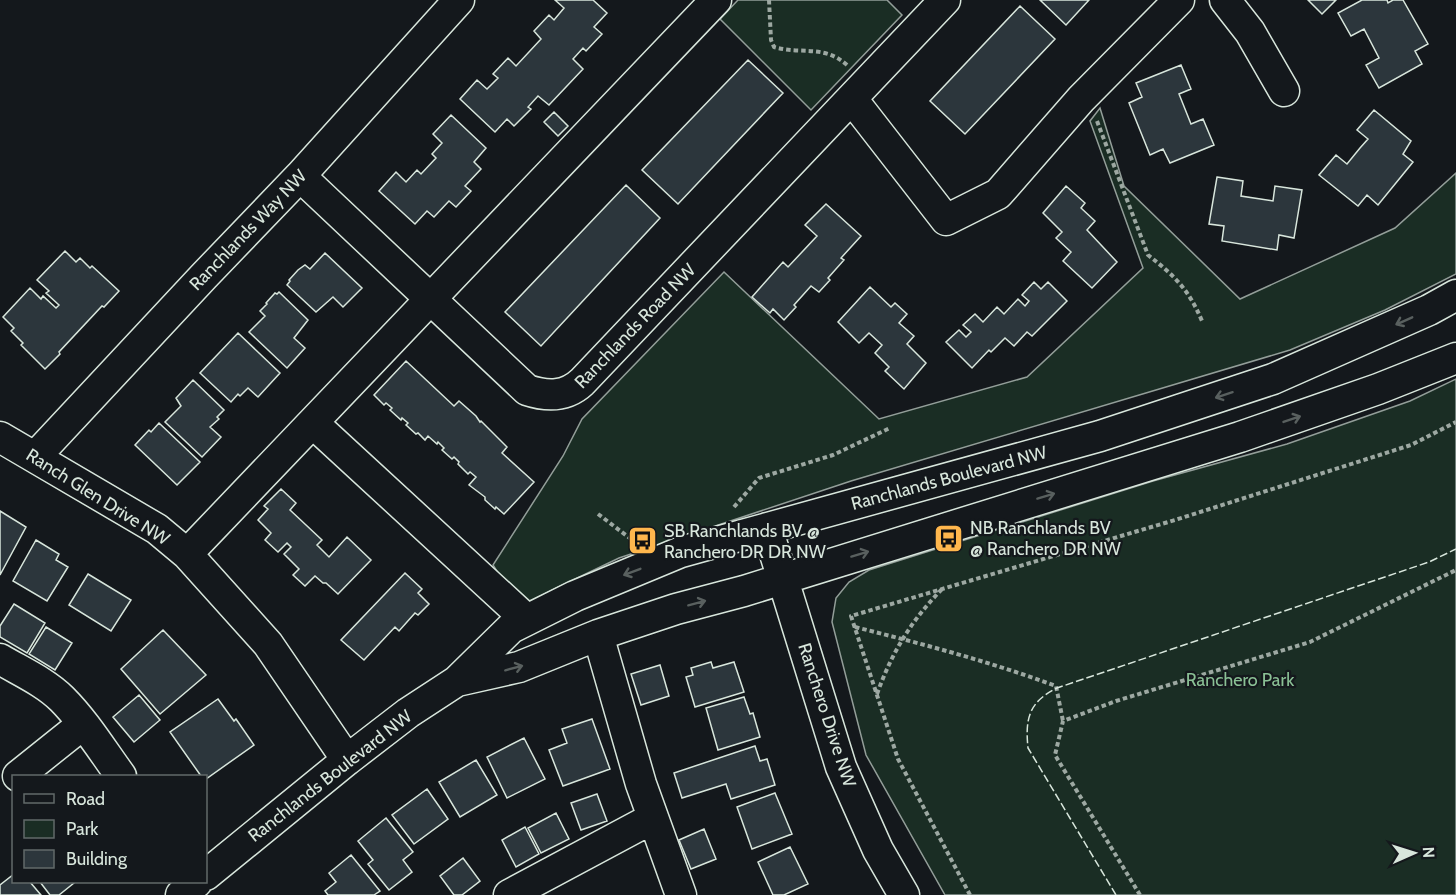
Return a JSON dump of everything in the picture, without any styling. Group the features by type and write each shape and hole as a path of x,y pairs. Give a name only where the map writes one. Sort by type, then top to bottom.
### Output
{"street":[{"path":"187,554 716,0"},
{"name":"Ranchlands Road NW","path":"300,176 527,390 540,395 559,395 573,391 945,0"},
{"path":"860,90 946,220 998,194 1081,99 1179,0"},
{"path":"1224,0 1250,32 1284,91"},
{"name":"Ranchlands Way NW","path":"35,457 300,176 453,2"},
{"name":"Ranchlands Boulevard NW","path":"207,874 347,760 408,713 457,681 511,628 612,579 681,552 1100,436 1273,379 1429,310 1456,294"},
{"name":"Ranchlands Boulevard NW","path":"457,681 519,667 598,635 676,609 784,578 1240,437 1378,389 1456,358"},
{"path":"313,423 527,620"},
{"name":"Ranch Glen Drive NW","path":"0,437 157,529 187,554 268,644 347,760"},
{"name":"Ranchero Drive NW","path":"767,528 841,767 878,850 904,895"},
{"path":"598,635 641,784 681,895"},
{"path":"0,659 61,698 120,775"},
{"path":"20,775 83,724"},
{"path":"0,791 12,782"},
{"path":"508,895 653,818"},
{"path":"181,895 196,883"}],"path":[{"path":"769,0 771,40 774,47 784,50 823,51 837,57 860,90"},
{"path":"1081,99 1096,119 1148,255 1167,269 1192,297 1202,321"},
{"path":"970,895 898,759 851,616 1175,520 1411,445 1456,422"},
{"path":"730,512 759,478 833,455 890,428"},
{"path":"597,514 641,546"},
{"path":"1063,721 1116,701 1310,642 1456,570"},
{"path":"877,694 889,661 924,608 943,589"},
{"path":"854,627 1030,676 1056,686 1063,721 1055,755 1140,895"}],"green space":[{"path":"738,0 887,0 902,15 811,110 720,19"},
{"path":"1100,108 1124,186 1240,299 1395,228 1456,173 1456,274 1385,310 1290,350 851,481 619,558 519,606 493,565 563,456 582,419 724,272 879,419 1027,377 1143,268 1090,121"},
{"name":"Ranchero Park","path":"1456,379 1456,895 945,895 866,755 832,622 836,598 849,582 869,570 1153,481 1287,444 1410,401"}],"building":[{"path":"555,0 593,0 607,13 594,27 602,34 586,51 583,48 573,59 583,69 549,105 538,96 528,107 531,109 514,126 507,119 495,132 460,99 477,80 487,89 498,78 493,74 508,58 516,66 541,39 534,31 549,15 554,20 564,8"},
{"path":"1040,0 1089,0 1066,25"},
{"path":"1308,0 1336,0 1322,14"},
{"path":"1362,0 1387,0 1388,3 1393,0 1403,0 1428,44 1415,51 1422,64 1379,88 1366,65 1379,58 1364,29 1351,36 1338,13"},
{"path":"1020,6 1055,39 965,134 930,101"},
{"path":"748,60 783,93 678,204 642,170"},
{"path":"1181,65 1191,89 1179,94 1191,124 1203,119 1214,145 1170,163 1163,149 1150,155 1129,103 1142,97 1136,83"},
{"path":"1374,110 1411,141 1403,154 1413,162 1378,205 1367,195 1358,206 1319,175 1336,155 1347,164 1368,139 1357,130"},
{"path":"554,112 568,126 558,136 544,122"},
{"path":"451,115 486,148 474,162 481,169 465,186 471,191 456,207 449,201 434,217 427,211 415,224 379,191 396,172 406,182 417,170 421,174 436,158 432,154 442,143 433,134"},
{"path":"1217,177 1243,181 1241,196 1273,201 1275,186 1302,190 1294,238 1279,235 1277,250 1222,241 1224,226 1209,224"},
{"path":"626,185 660,218 541,346 505,312"},
{"path":"1066,186 1085,203 1081,208 1095,221 1087,230 1117,262 1092,288 1063,261 1071,252 1056,238 1062,232 1043,213"},
{"path":"826,204 861,236 841,258 844,260 819,292 811,286 784,320 773,309 770,313 752,297 783,262 788,267 817,236 805,225"},
{"path":"65,251 76,262 80,258 90,268 92,266 119,291 104,307 102,306 45,369 21,345 23,343 11,331 14,328 3,317 30,288 41,299 43,296 56,308 59,305 46,293 49,291 37,280"},
{"path":"325,253 362,288 343,307 333,297 316,312 287,285 298,270 305,265 310,269"},
{"path":"1034,282 1041,289 1048,282 1067,301 1032,336 1027,332 1014,346 1005,338 991,352 989,350 972,368 946,342 959,330 966,337 971,332 963,325 975,314 983,322 997,307 1004,314 1018,299 1025,306 1029,301 1022,295"},
{"path":"870,287 891,307 895,303 907,314 899,323 914,336 907,344 926,363 904,389 885,371 889,367 875,353 882,345 869,333 859,343 838,322"},
{"path":"279,292 308,320 294,338 305,348 287,368 249,332 265,316 260,311 266,303 275,293"},
{"path":"238,333 280,373 258,397 248,388 231,402 200,373"},
{"path":"406,361 454,406 459,401 476,416 507,447 502,453 534,482 504,514 496,507 495,509 485,500 485,497 469,485 476,477 470,472 468,474 454,457 452,459 442,450 444,448 438,442 437,444 428,436 425,440 418,433 416,434 406,425 408,423 390,410 392,408 386,403 384,405 374,395"},
{"path":"193,380 224,410 217,417 219,419 210,427 221,437 202,457 165,422 181,406 176,398"},
{"path":"159,423 200,462 177,485 135,445"},
{"path":"281,489 296,503 290,510 322,540 317,545 329,557 347,537 371,560 338,594 315,576 305,586 293,575 299,569 284,554 291,547 287,543 278,552 265,540 271,533 258,520 268,509 264,506"},
{"path":"0,511 26,527 0,575"},
{"path":"36,540 59,554 56,560 68,567 47,601 13,581"},
{"path":"405,573 422,589 418,593 429,604 418,615 415,613 399,631 395,627 364,660 341,640"},
{"path":"88,574 131,600 111,631 69,605"},
{"path":"14,604 45,623 27,653 0,637 0,626"},
{"path":"46,627 72,643 55,670 29,654"},
{"path":"163,630 206,675 160,714 121,669"},
{"path":"711,662 713,668 734,662 744,692 695,707 686,677 693,675 691,668"},
{"path":"660,665 669,696 641,705 631,674"},
{"path":"139,695 160,720 134,742 113,717"},
{"path":"744,697 750,714 753,713 760,737 718,750 706,708"},
{"path":"218,699 234,721 236,719 254,745 207,778 207,775 200,775 170,732"},
{"path":"592,719 610,769 563,786 549,750 567,743 562,729"},
{"path":"524,738 545,779 507,798 487,757"},
{"path":"755,746 760,761 767,759 775,785 731,799 726,784 682,798 674,773"},
{"path":"476,760 497,795 460,817 439,782"},
{"path":"427,789 448,819 414,844 392,815"},
{"path":"775,793 792,834 752,849 737,807"},
{"path":"597,794 607,821 581,830 571,803"},
{"path":"556,813 569,839 541,853 528,828"},
{"path":"386,818 413,852 403,860 412,872 389,890 368,864 373,860 358,841"},
{"path":"525,827 539,854 516,867 502,840"},
{"path":"704,829 716,859 691,869 679,840"},
{"path":"790,847 808,884 784,895 773,895 758,862"},
{"path":"351,855 380,891 374,895 328,895 325,891 336,882 329,873"},
{"path":"463,858 480,881 462,895 454,895 440,876"},
{"path":"12,876 12,883 31,883 41,895 0,895 0,885"},
{"path":"41,883 74,883 59,895 50,895"}],"fence":[{"path":"1116,895 1028,748 1028,720 1040,699 1057,688 1429,562 1456,549"}],"place":[{"name":"NB Ranchlands BV @ Ranchero DR NW","path":"949,538"},
{"name":"SB Ranchlands BV @ Ranchero DR DR NW","path":"643,541"}]}
